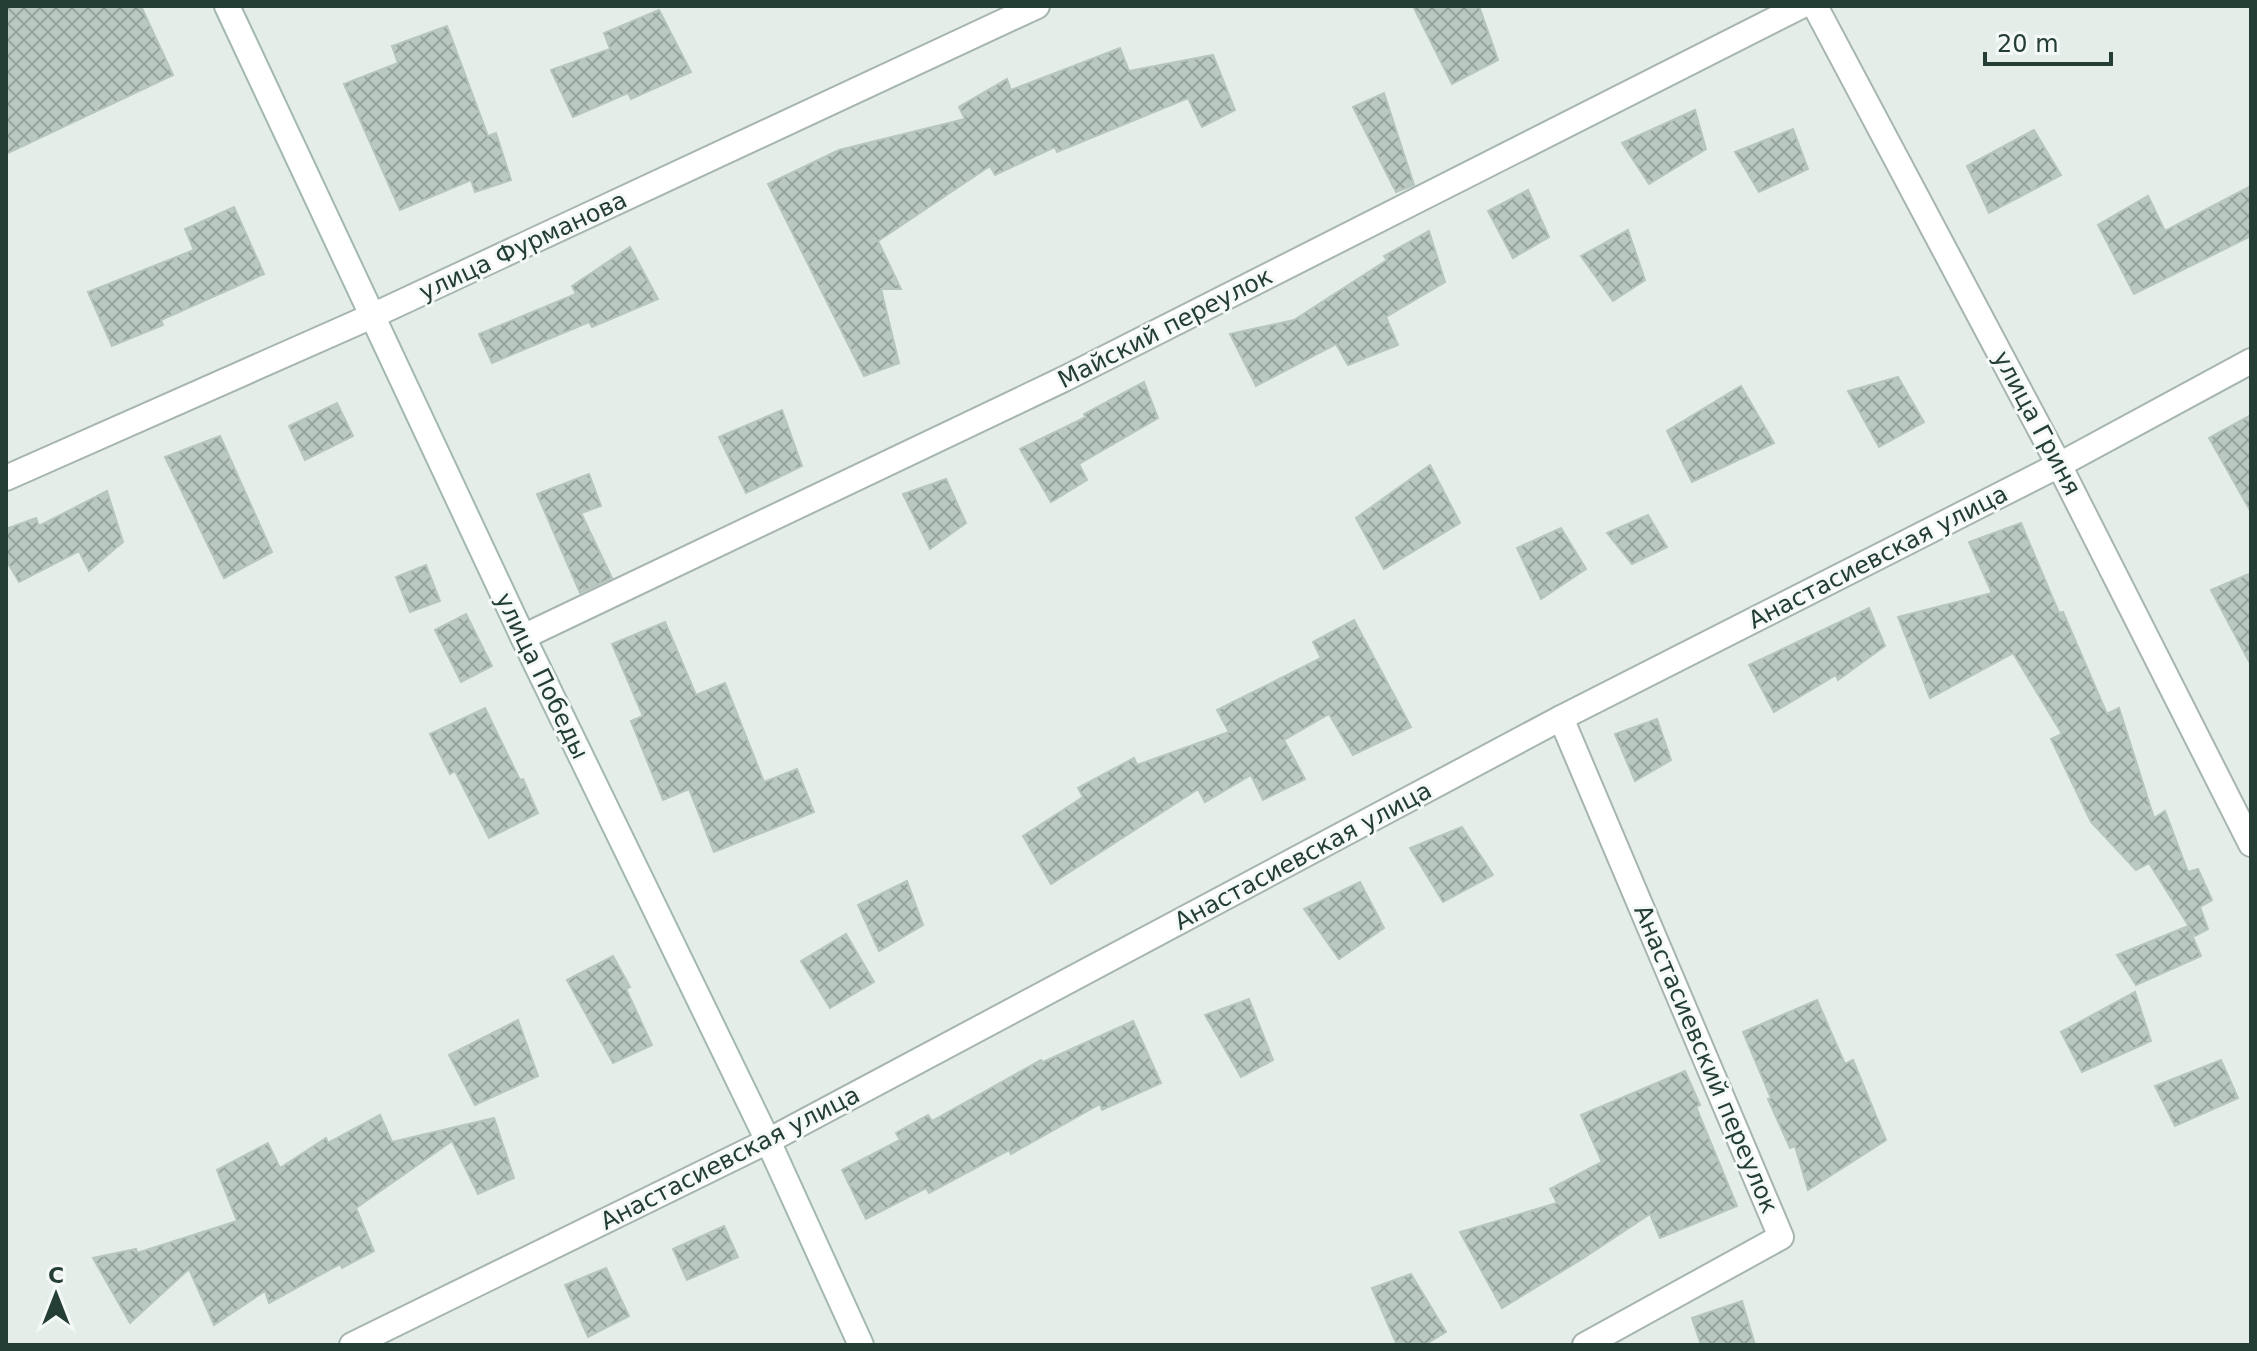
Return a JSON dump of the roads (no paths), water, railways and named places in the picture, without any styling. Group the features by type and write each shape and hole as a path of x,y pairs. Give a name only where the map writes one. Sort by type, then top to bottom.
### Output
{"street":[{"name":"улица Победы","path":"227,6 523,637 768,1141 861,1345"},
{"name":"улица Фурманова","path":"6,478 372,316 1037,6"},
{"name":"Майский переулок","path":"523,637 1079,372 1801,6"},
{"name":"улица Гриня","path":"1815,6 2059,465 2251,844"},
{"name":"Анастасиевская улица","path":"352,1345 768,1141 1561,718 2059,465 2251,361"},
{"name":"Анастасиевский переулок","path":"1561,718 1781,1237 1585,1345"}]}
